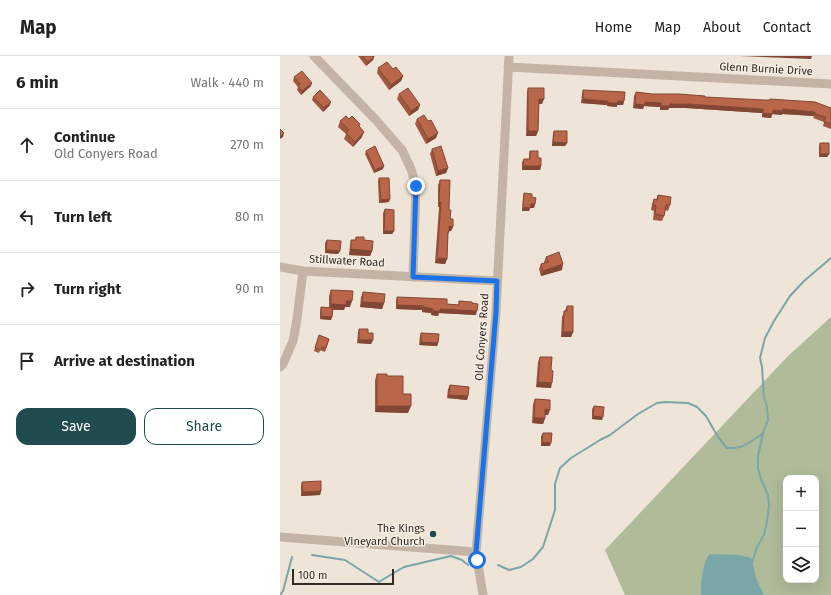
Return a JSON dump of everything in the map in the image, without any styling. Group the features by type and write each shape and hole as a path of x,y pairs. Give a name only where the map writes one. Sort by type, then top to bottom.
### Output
{"street":[{"path":"314,56 375,119 402,150 412,169 416,186 413,277"},
{"name":"Old Conyers Road","path":"483,595 476,552 496,320 508,56"},
{"name":"Glenn Burnie Drive","path":"508,67 831,84"},
{"name":"Stillwater Road","path":"280,267 303,271 497,281"},
{"path":"280,367 283,364 293,341 303,271"},
{"path":"280,537 476,552"}],"green space":[{"path":"831,317 831,595 625,595 605,550 788,356"}],"water":[{"path":"710,554 738,555 752,559 756,578 764,595 701,595 704,567"}],"building":[{"path":"362,56 374,56 374,57 368,62"},
{"path":"387,62 393,69 396,67 403,76 391,85 378,68"},
{"path":"302,71 312,83 302,91 298,86 300,84 294,77"},
{"path":"408,88 420,105 411,111 399,94"},
{"path":"528,88 544,88 544,99 539,99 538,131 528,131"},
{"path":"320,90 331,102 324,108 313,97"},
{"path":"583,90 625,92 624,101 618,101 618,103 608,103 608,101 583,99"},
{"path":"636,92 815,102 831,108 831,124 824,122 826,117 815,114 815,112 783,109 783,111 773,110 773,114 763,113 763,109 687,104 670,104 670,106 661,106 661,103 645,102 645,105 635,104"},
{"path":"424,115 428,121 431,120 438,133 428,139 417,119"},
{"path":"346,116 349,119 352,116 360,124 359,126 364,132 355,142 346,133 349,130 340,121"},
{"path":"280,129 284,133 280,137"},
{"path":"554,131 567,131 567,143 553,142"},
{"path":"820,143 829,143 829,154 820,154"},
{"path":"375,146 384,166 375,170 366,151"},
{"path":"441,146 448,168 438,171 432,149"},
{"path":"530,151 538,151 538,158 541,158 541,166 523,166 524,159 530,159"},
{"path":"379,178 389,178 390,199 381,200"},
{"path":"440,180 450,180 449,210 451,210 450,219 453,219 453,227 449,226 447,259 437,258 441,202 439,202"},
{"path":"524,193 532,194 532,197 536,198 535,204 531,204 530,208 523,207"},
{"path":"658,195 671,197 670,205 666,205 664,216 655,214 656,206 653,205 654,199 657,200"},
{"path":"385,209 394,210 394,231 384,231"},
{"path":"356,237 364,237 364,240 373,241 372,251 351,249 351,240 356,240"},
{"path":"327,240 341,241 340,251 326,250"},
{"path":"559,252 563,264 543,271 541,264 548,262 546,257"},
{"path":"331,290 353,291 352,301 346,301 346,305 331,304"},
{"path":"363,292 385,294 384,303 362,302"},
{"path":"397,297 447,299 447,304 459,305 459,301 478,304 477,311 440,309 440,311 433,311 433,309 424,306 397,305"},
{"path":"567,306 573,306 573,332 563,332 564,311 567,311"},
{"path":"321,307 333,308 332,317 321,316"},
{"path":"359,329 368,329 368,333 373,333 373,340 359,340"},
{"path":"421,333 439,334 438,343 421,342"},
{"path":"319,335 329,339 326,348 322,347 321,350 315,348"},
{"path":"540,357 552,357 552,383 538,382"},
{"path":"377,374 387,374 387,376 403,376 403,394 411,394 411,406 377,406"},
{"path":"450,385 469,387 468,396 449,395"},
{"path":"535,399 550,400 550,410 545,409 545,418 534,418"},
{"path":"594,406 604,407 603,417 593,416"},
{"path":"543,433 552,433 551,443 542,442"},
{"path":"321,481 321,491 303,492 302,482"}],"waterway":[{"path":"752,563 757,547 764,535 769,506 768,495 758,469 758,456 763,433 768,420 760,358 765,338 790,296 804,281 831,258"},
{"path":"498,565 509,570 521,567 533,559 543,547 555,510 555,484 560,468 571,458 610,435 638,414 657,403 688,403 697,407 706,416 718,437 727,448 742,446 751,442 763,433"},
{"path":"312,555 345,560 379,582 404,567 451,556 462,560 468,565"},
{"path":"280,595 283,591 292,557"}],"place":[{"name":"The Kings Vineyard Church","path":"433,534"}],"route":[{"path":"416,186 413,277 497,281 496,312 476,552 477,560"}]}
